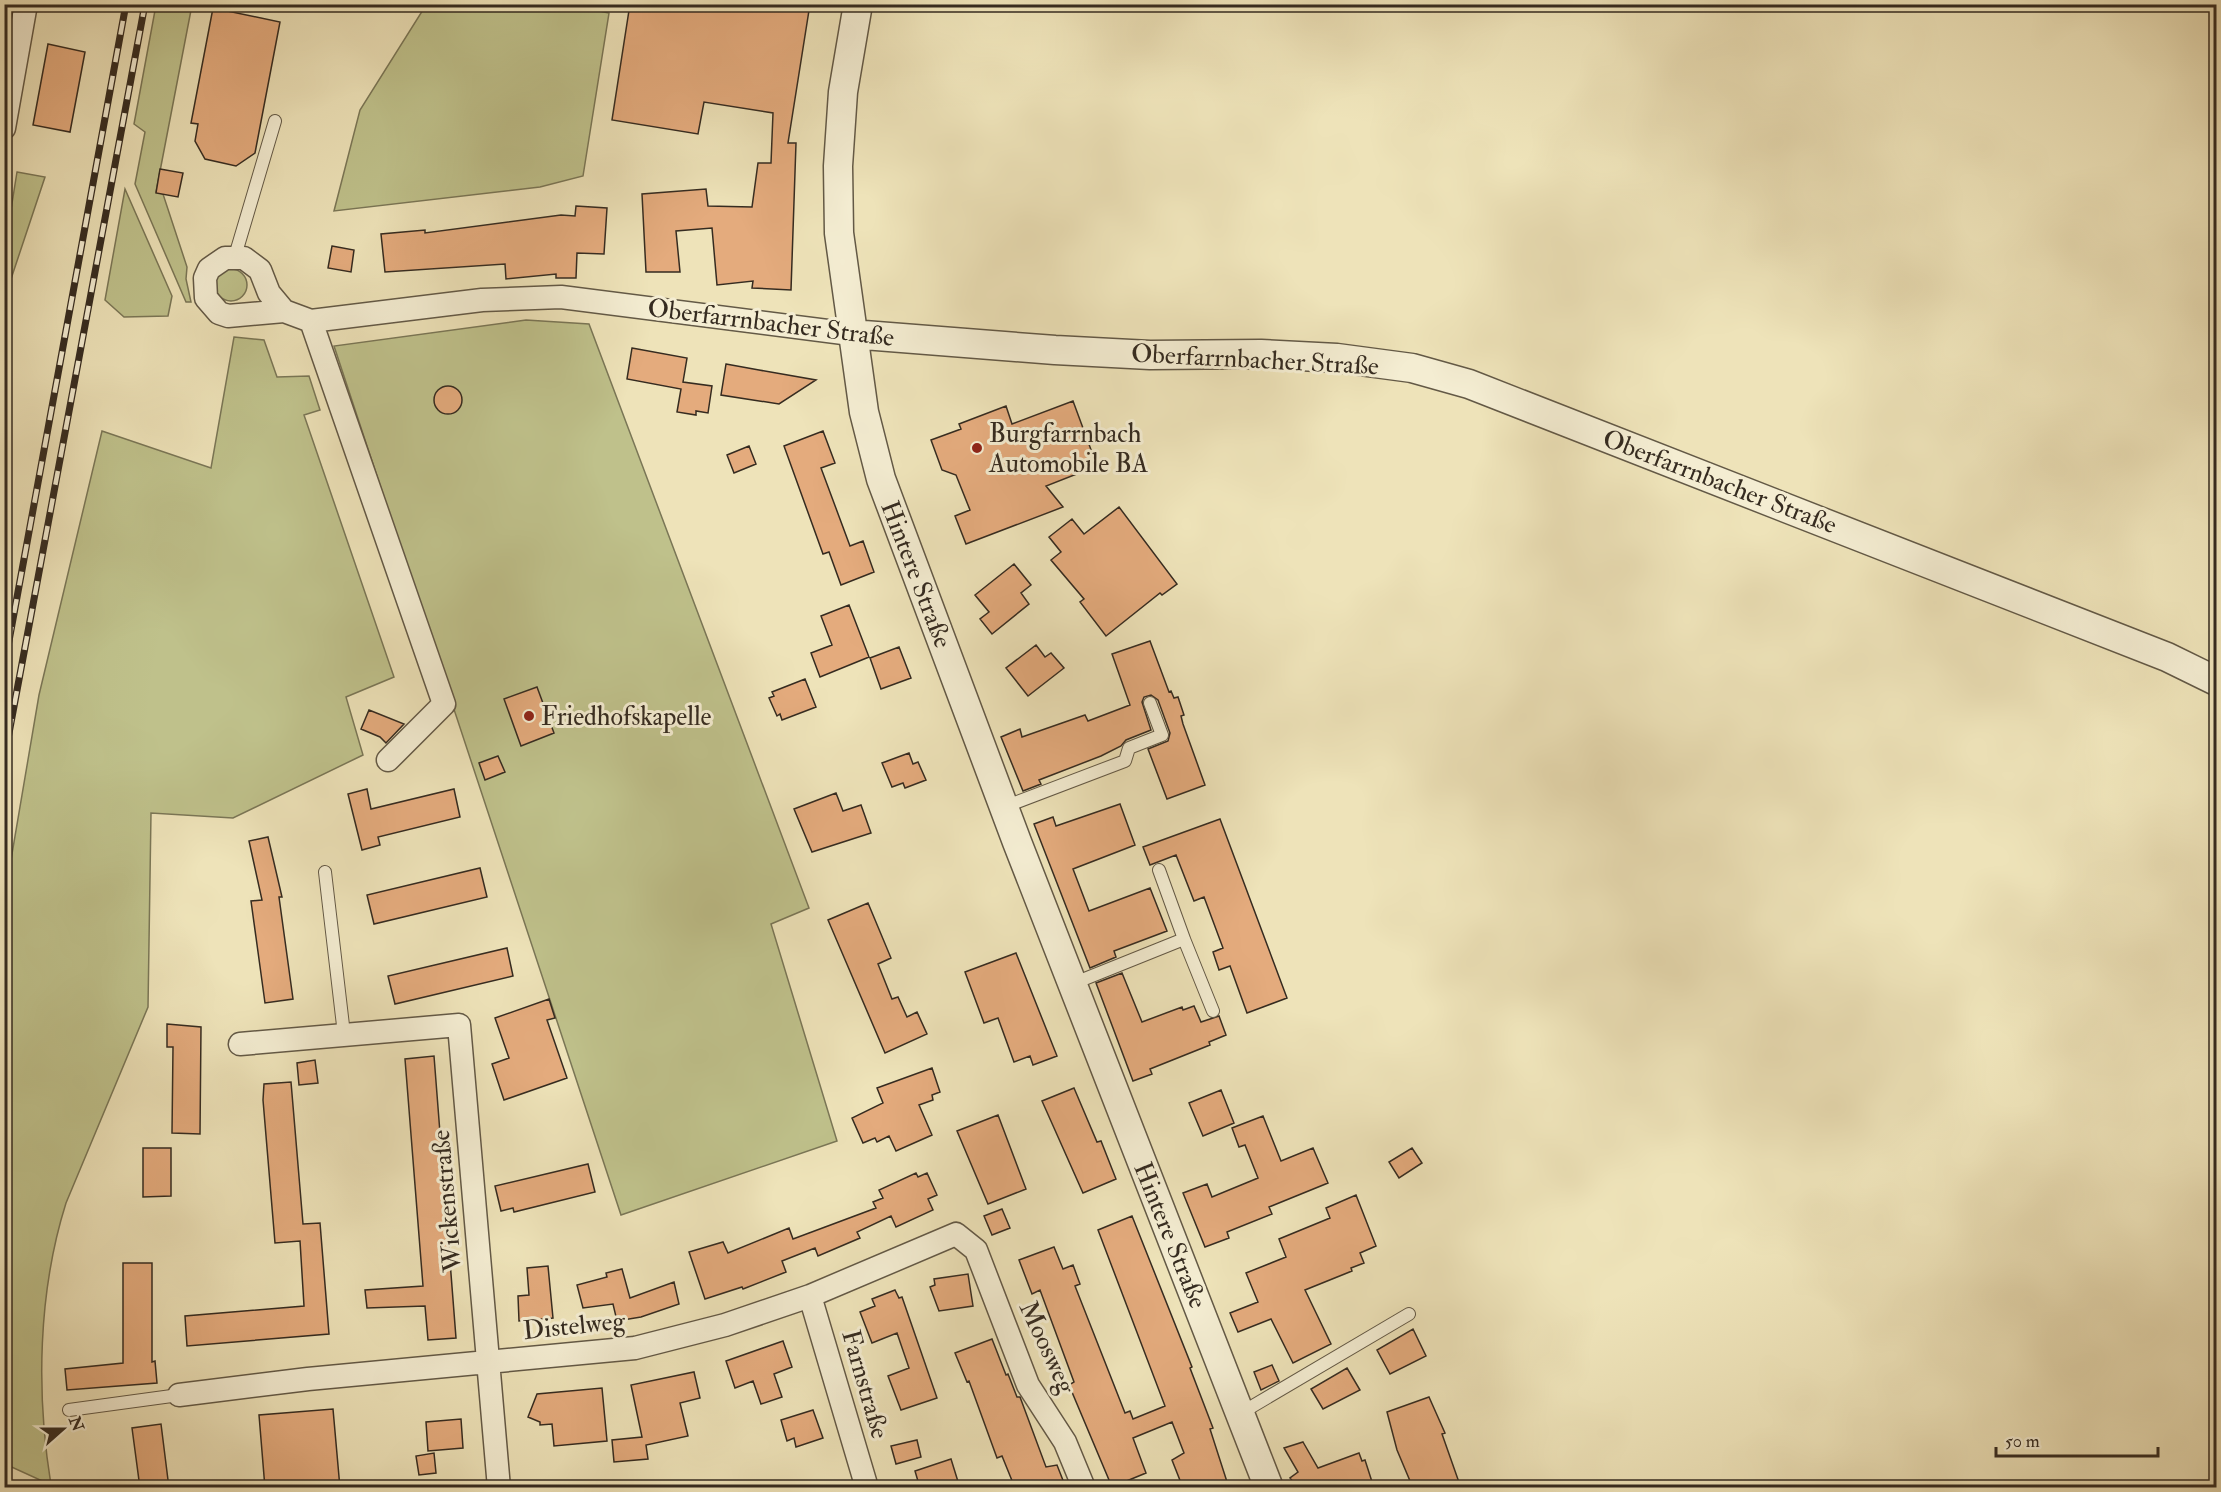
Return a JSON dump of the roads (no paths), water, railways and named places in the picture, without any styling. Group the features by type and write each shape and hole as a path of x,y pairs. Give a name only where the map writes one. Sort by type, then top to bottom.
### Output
{"street":[{"path":"4,128 26,4"},
{"name":"Hintere Straße","path":"858,4 843,92 838,166 839,233 851,334 864,412 881,479 1072,984 1269,1488"},
{"path":"235,256 244,258 260,270 269,293 284,311"},
{"name":"Oberfarrnbacher Straße","path":"235,256 216,262 209,269 204,288 211,306 228,316 284,311 311,321 482,300 561,297 851,334 1067,351 1326,357 1412,368 1469,384 1675,463 2167,657 2217,681"},
{"path":"311,321 444,704 388,760"},
{"name":"Wickenstraße","path":"240,1044 459,1025 499,1488"},
{"name":"Distelweg","path":"179,1395 319,1378 635,1348 725,1325 810,1296 956,1234"},
{"name":"Moosweg","path":"956,1234 976,1251 1028,1385 1065,1442 1084,1488"},
{"name":"Farnstraße","path":"810,1296 867,1488"}],"lane":[{"path":"235,256 275,121"},
{"path":"1004,807 1125,761 1129,748 1162,735 1150,703"},
{"path":"1159,870 1213,1011"},
{"path":"324,872 344,1034"},
{"path":"1072,984 1184,939"},
{"path":"1241,1413 1410,1314"},
{"path":"69,1410 179,1395"}],"railway":[{"path":"4,668 126,4"},
{"path":"4,760 145,4"}],"place":[{"name":"Burgfarrnbach Automobile BA","path":"977,448"},
{"name":"Friedhofskapelle","path":"529,716"}]}
